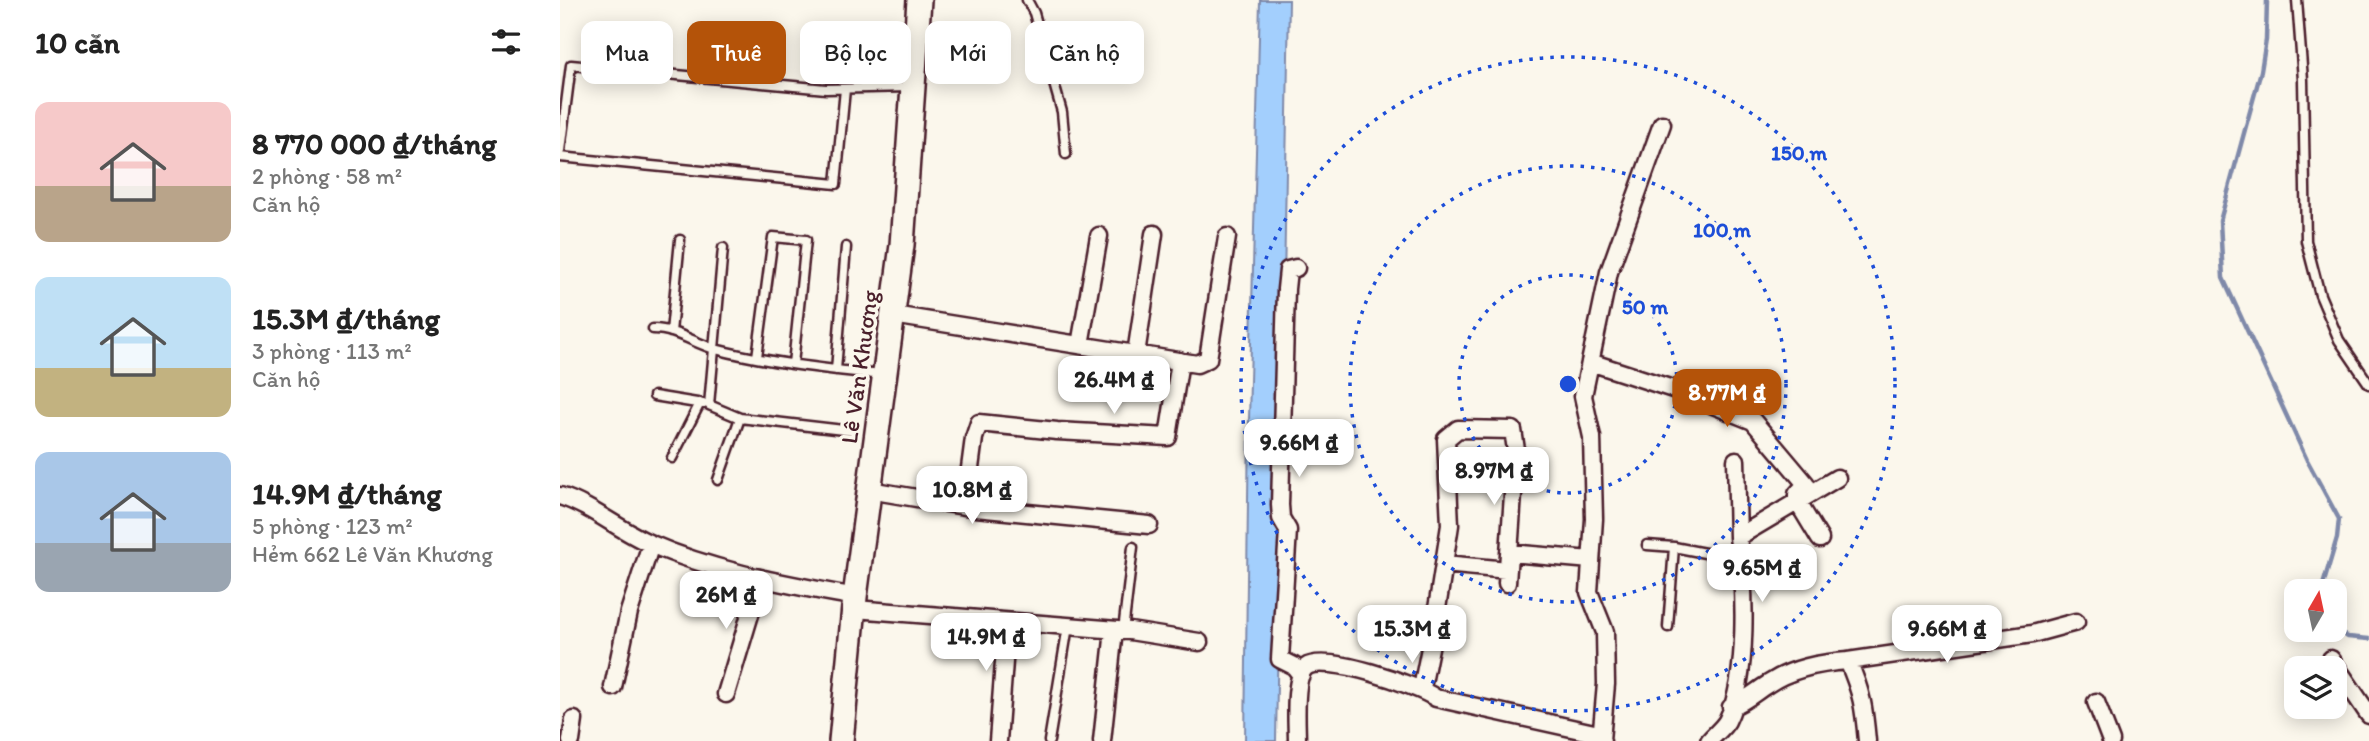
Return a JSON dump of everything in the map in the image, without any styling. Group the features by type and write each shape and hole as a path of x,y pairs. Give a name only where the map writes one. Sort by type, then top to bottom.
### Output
{"main road":[{"name":"Lê Văn Khương","path":"841,741 855,603 902,245 919,0"}],"street":[{"path":"1602,740 1606,684 1605,632 1589,592 1594,519 1592,437 1583,396 1609,272 1662,124"},
{"path":"1136,354 1154,234"},
{"path":"1080,345 1099,236"},
{"path":"893,314 1197,364 1208,359 1227,237"},
{"path":"1296,268 1288,270 1286,289 1280,505 1281,518 1288,530 1280,659 1294,666 1300,675"},
{"path":"965,506 974,438 979,423 1057,431 1168,437 1180,361"},
{"path":"1590,362 1687,394 1753,421 1806,484 1797,494 1797,500 1820,539"},
{"path":"1422,688 1450,525 1446,439 1458,429 1513,430 1516,450 1507,577 1444,564"},
{"path":"1709,741 1727,722 1737,685 1745,587 1738,537 1736,460"},
{"path":"1738,537 1837,478"},
{"path":"869,490 965,506 1149,525"},
{"path":"560,496 651,544 761,578 855,603 1007,622 1118,630 1199,642"},
{"path":"613,687 632,600 651,544"},
{"path":"1510,553 1591,560"},
{"path":"726,694 761,578"},
{"path":"998,741 1007,622"},
{"path":"1731,707 1753,698 1782,676 1817,663 1848,661 2032,634 2076,622"},
{"path":"1102,741 1118,630"},
{"path":"1848,661 1862,692 1867,741"},
{"path":"1297,741 1300,675 1306,667 1319,662 1394,678 1422,688 1436,698 1594,733 1602,740"},
{"path":"2347,683 2369,715"},
{"path":"2096,702 2111,741"},
{"path":"571,741 574,720"}],"lane":[{"path":"1027,0 1034,13 1062,113 1066,154"},
{"path":"2297,0 2303,80 2306,241 2320,295 2339,340 2369,384"},
{"path":"560,151 571,65 845,89 912,87"},
{"path":"560,158 836,184 845,89"},
{"path":"757,357 773,237 806,240 793,364"},
{"path":"671,332 680,240"},
{"path":"836,370 846,247"},
{"path":"673,458 704,404 713,348 723,248"},
{"path":"653,329 671,332 713,348 757,357 885,376"},
{"path":"654,396 704,404 740,418 852,431"},
{"path":"718,480 740,418"},
{"path":"1647,545 1674,547 1741,560"},
{"path":"1118,630 1133,547"},
{"path":"1668,627 1674,547"},
{"path":"1049,741 1068,626"}],"water":[{"path":"1260,0 1289,0 1276,741 1245,741 1249,420"}],"waterway":[{"path":"2267,0 2266,40 2261,71 2220,221 2223,278 2307,460 2339,519 2337,538 2325,579"},
{"path":"2347,636 2369,639"}]}
